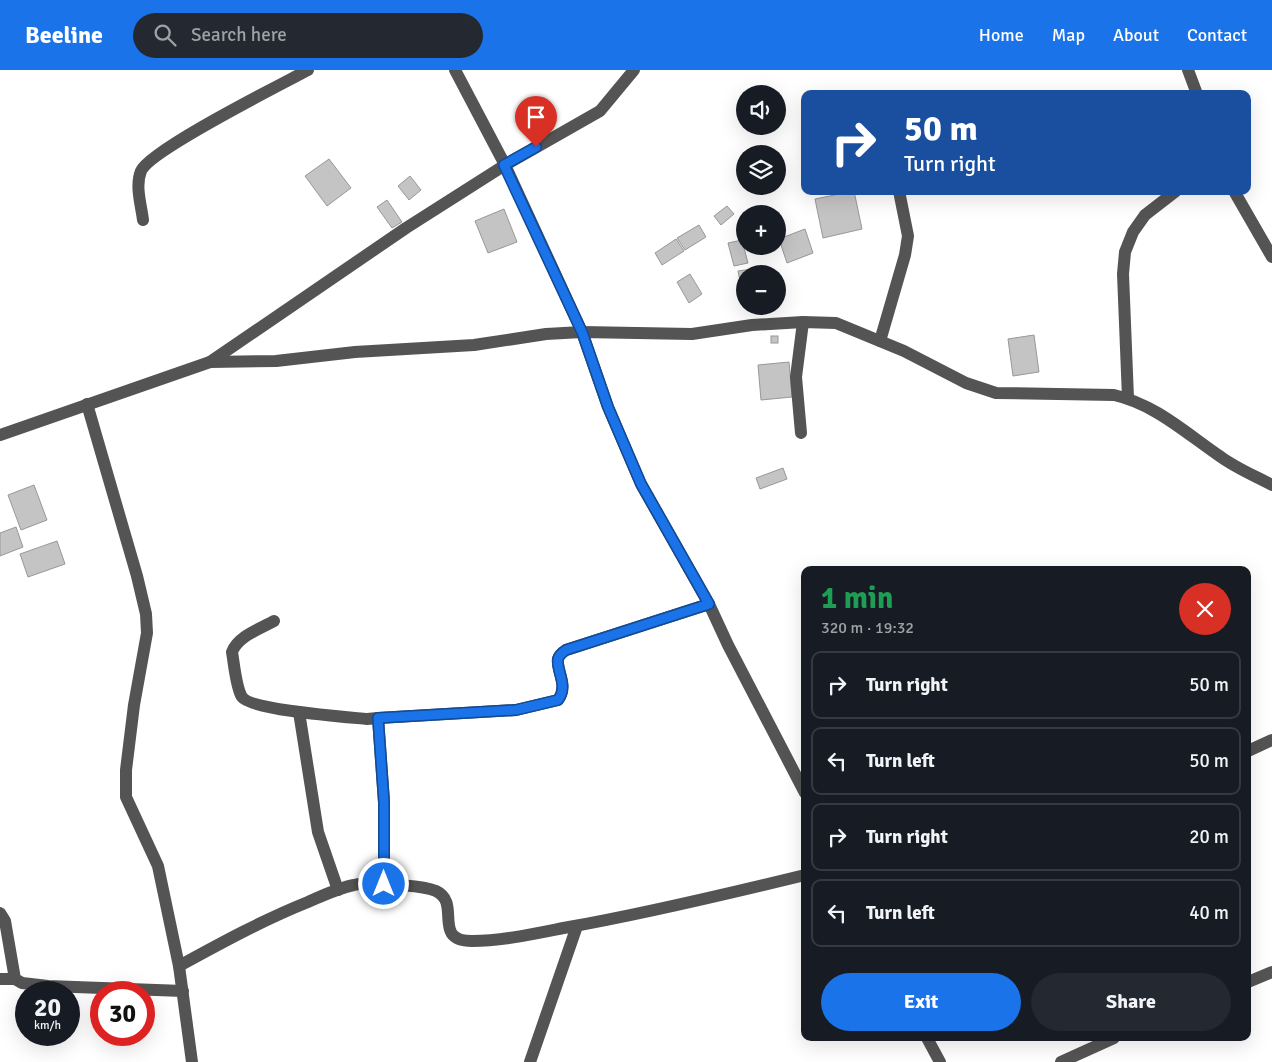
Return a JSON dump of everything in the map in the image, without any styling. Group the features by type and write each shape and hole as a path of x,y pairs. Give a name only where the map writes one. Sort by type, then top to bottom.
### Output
{"street":[{"path":"143,220 138,180 142,168 157,155 210,123 308,70"},
{"path":"455,70 504,165 582,332 608,407 641,484 709,604 728,645 801,785"},
{"path":"0,435 210,362 398,233 504,165 600,111 634,70"},
{"path":"1188,70 1196,90"},
{"path":"880,341 905,255 908,236 900,195"},
{"path":"1128,398 1123,274 1125,252 1133,232 1145,215 1171,195"},
{"path":"1236,195 1272,257"},
{"path":"210,362 276,361 355,352 474,345 546,334 582,332 692,334 752,326 803,322 836,323 904,351 966,383 996,393 1114,395 1128,398 1173,422 1222,459 1272,485"},
{"path":"801,433 796,377 803,322"},
{"path":"87,404 137,576 146,614 147,633 134,705 126,770 126,797 158,866 179,966 192,1062"},
{"path":"274,621 240,640 232,652 243,699 250,703 299,712 367,719 516,710 558,700 562,696 562,678 558,660 560,655 566,650 709,604"},
{"path":"299,712 318,832 338,890"},
{"path":"378,718 384,802 384,884"},
{"path":"1251,750 1272,740"},
{"path":"179,966 252,926 354,885 384,884 426,887 442,894 447,904 449,929 452,935 459,940 473,941 521,936 631,916 801,876"},
{"path":"0,913 5,920 15,979"},
{"path":"530,1062 576,926"},
{"path":"1251,981 1272,972"},
{"path":"0,978 48,986 183,991"},
{"path":"929,1041 940,1062"},
{"path":"1061,1062 1107,1041"}],"building":[{"path":"329,159 351,188 327,206 305,176"},
{"path":"410,176 421,190 409,200 398,186"},
{"path":"834,195 855,195 862,229 823,238 815,199"},
{"path":"387,200 402,222 392,228 377,207"},
{"path":"727,206 734,214 721,225 714,216"},
{"path":"504,209 517,242 488,253 475,221"},
{"path":"699,225 706,237 685,250 677,238"},
{"path":"805,229 813,253 787,263 784,255 786,255 786,236"},
{"path":"676,239 684,251 662,265 655,253"},
{"path":"736,241 736,255 746,255 748,263 734,266 728,243"},
{"path":"690,274 702,294 689,303 677,282"},
{"path":"1034,335 1039,372 1013,376 1008,339"},
{"path":"771,336 778,336 778,343 771,343"},
{"path":"789,362 792,397 761,400 758,365"},
{"path":"783,468 787,479 760,489 756,478"},
{"path":"34,485 47,520 21,530 8,495"},
{"path":"16,527 23,547 0,556 0,533"},
{"path":"57,541 65,564 28,577 20,554"}],"route":[{"path":"384,884 384,802 378,718 516,710 558,700 562,696 562,678 558,660 560,655 566,650 709,604 641,484 608,407 582,332 504,165 536,147"}]}
